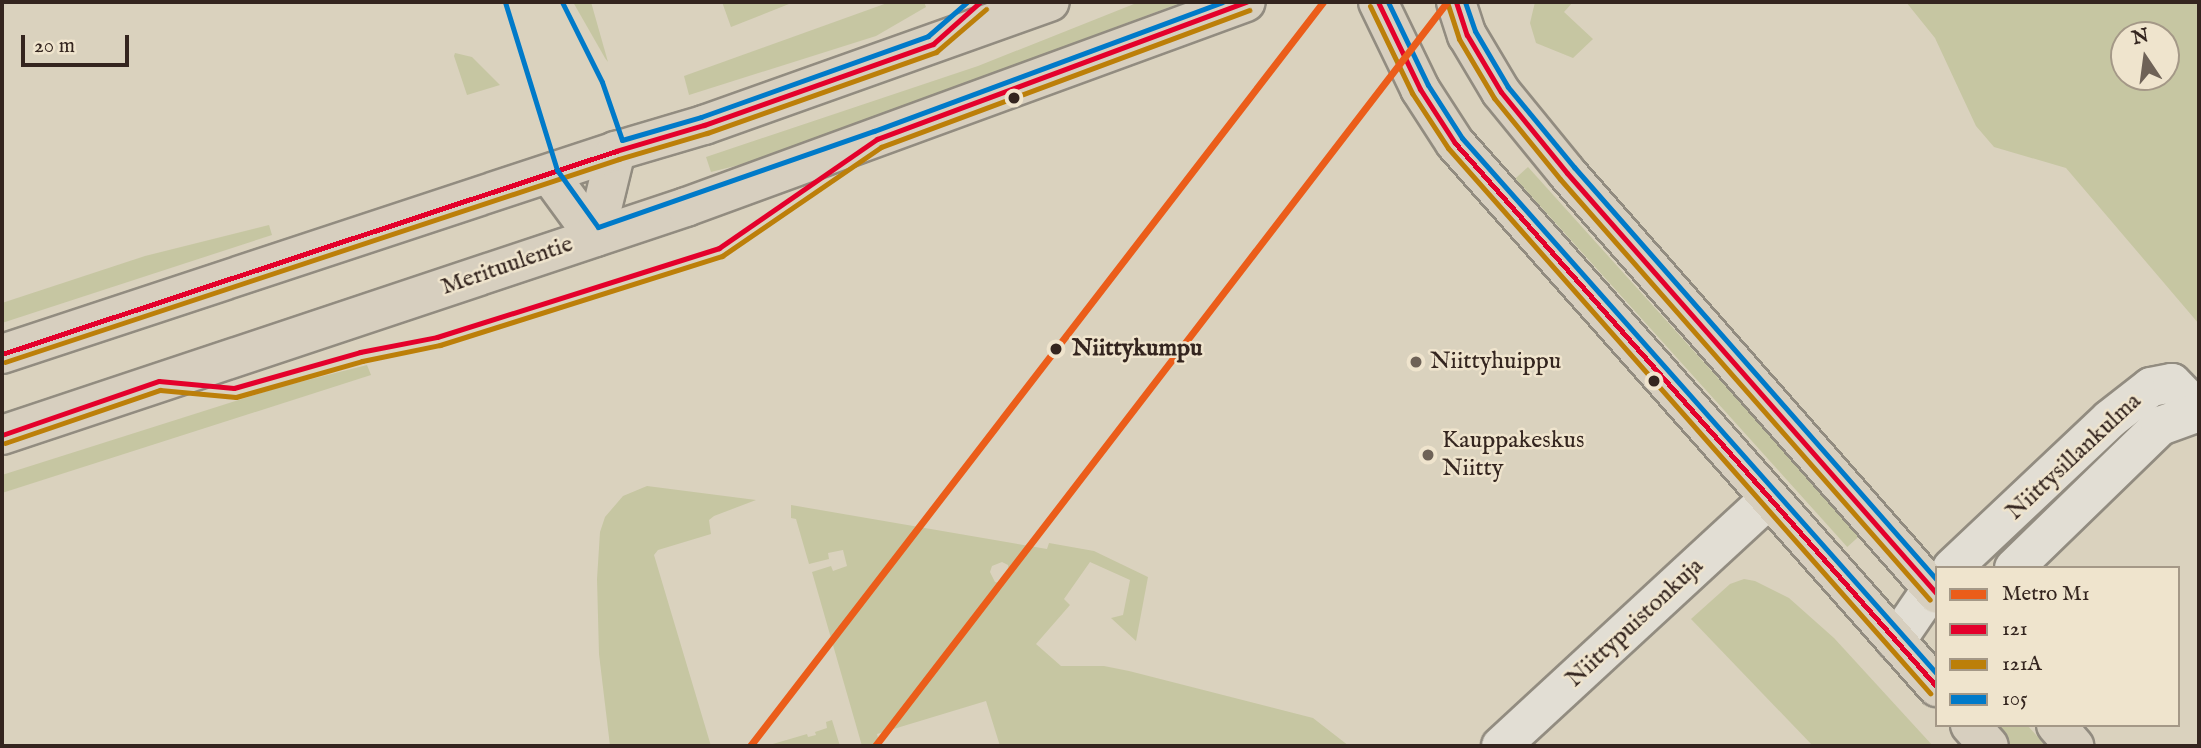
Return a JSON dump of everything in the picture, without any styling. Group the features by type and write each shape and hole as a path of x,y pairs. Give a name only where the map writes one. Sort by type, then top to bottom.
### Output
{"main road":[{"path":"2,354 616,151 704,125 1050,2"},
{"name":"Merituulentie","path":"2,435 595,237 889,134 1247,2"},
{"path":"1378,2 1420,89 1455,143 1768,500 1935,685"},
{"path":"1456,2 1467,35 1501,92 1567,173 1935,578"},
{"path":"595,237 616,151"},
{"path":"549,174 595,237"},
{"path":"1972,727 1989,746"},
{"path":"2058,727 2074,746"}],"street":[{"name":"Niittysillankulma","path":"1956,566 2127,405 2151,387 2172,383 2199,412 2160,426 2016,566"},
{"name":"Niittypuistonkuja","path":"1501,746 1768,500"},
{"name":"Niittysillankulma","path":"1896,641 1935,587"},
{"path":"1896,641 1935,627"}],"green space":[{"path":"573,2 591,2 608,62 605,58"},
{"path":"722,2 794,2 731,27"},
{"path":"890,2 924,2 926,7 876,36 689,95 684,76"},
{"path":"1139,2 1183,2 759,160 711,172 706,157 978,66"},
{"path":"1535,2 1573,2 1564,12 1593,39 1573,58 1536,43 1530,23"},
{"path":"1906,2 2199,2 2199,324 2066,168 1994,147 1976,126 1935,38"},
{"path":"455,53 472,57 500,85 467,95"},
{"path":"1528,167 1860,536 1847,547 1515,178"},
{"path":"269,225 272,235 2,323 2,303 145,256"},
{"path":"367,365 371,375 2,493 2,475 280,387"},
{"path":"647,486 756,500 714,516 709,520 711,534 658,550 654,555 711,746 610,746 599,654 597,579 600,532 605,517 623,496"},
{"path":"791,505 1047,549 1049,543 1094,551 1148,577 1136,641 1111,618 1123,615 1130,580 1090,562 1064,599 1070,605 1036,644 1061,666 1104,666 1129,671 1313,718 1349,746 1000,746 986,701 877,734 880,746 862,746 812,572 831,566 833,571 847,566 843,550 828,553 829,559 809,564 796,519 791,518","holes":["1002,562 1008,565 1010,576 1001,583 995,582 990,572 992,566"]},
{"path":"1744,579 1755,581 1789,598 1834,638 1933,746 1813,746 1691,619 1730,584"},
{"path":"832,720 840,746 766,746 807,734 808,737 816,735 815,732 827,728 826,722"},
{"path":"1992,727 2029,727 2046,746 2009,746"}],"metro line":[{"name":"M1","path":"750,746 1323,2"},
{"name":"M1","path":"875,746 1447,2"}],"transit line":[{"name":"105","path":"505,2 557,170 598,227 874,131 1222,2"},
{"name":"105","path":"562,2 602,82 622,140 701,117 928,36 967,2"},
{"name":"121","path":"2,354 616,151 704,125 933,44 980,2"},
{"name":"121","path":"2,435 159,381 234,388 360,352 437,337 719,248 877,139 1246,2"},
{"name":"121","path":"1378,2 1420,89 1455,143 1935,685"},
{"name":"105","path":"1388,2 1428,85 1462,138 1935,672"},
{"name":"121","path":"1456,2 1467,35 1501,92 1567,173 1935,592"},
{"name":"105","path":"1465,2 1475,31 1508,87 1574,167 1935,578"},
{"name":"121A","path":"1448,5 1459,39 1494,98 1560,179 1930,600"},
{"name":"121A","path":"1370,6 1412,93 1448,148 1930,693"},
{"name":"121A","path":"5,362 619,159 707,133 936,52 986,9"},
{"name":"121A","path":"5,443 160,390 236,397 362,361 440,345 722,256 881,147 1249,10"}],"place":[{"name":"Niittykumpu","path":"1056,349"},
{"name":"Niittyhuippu","path":"1416,362"},
{"name":"Kauppakeskus Niitty","path":"1428,455"}]}
